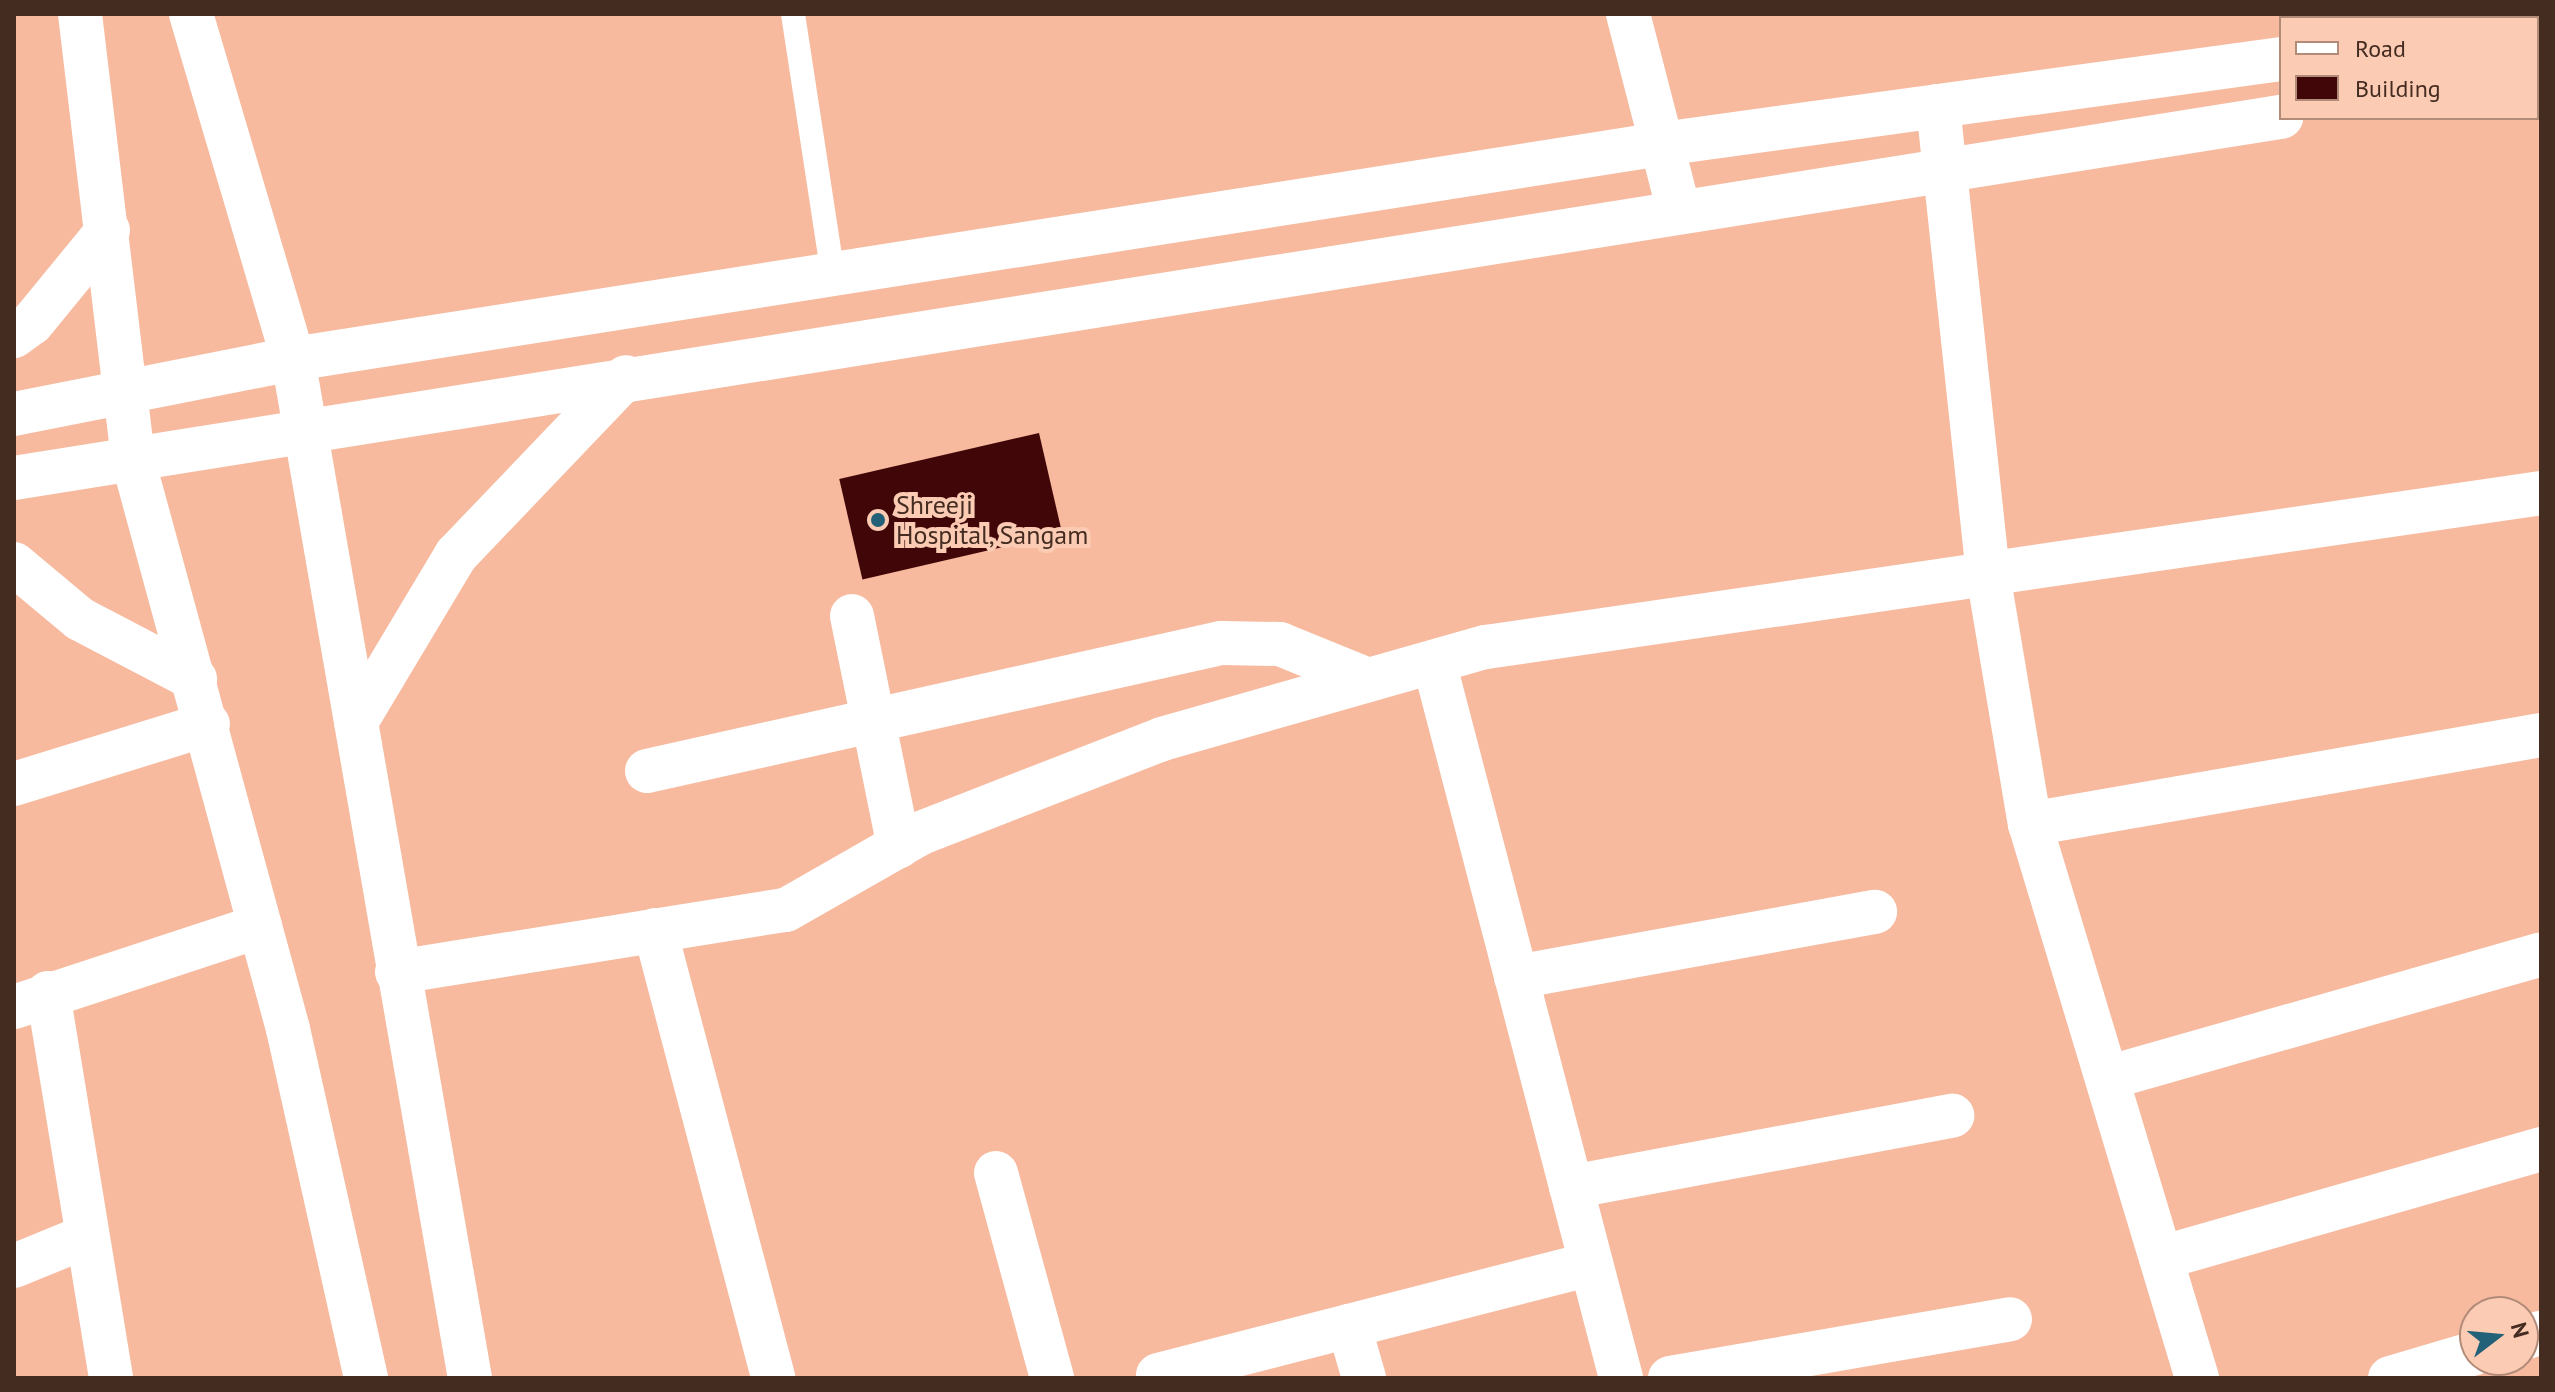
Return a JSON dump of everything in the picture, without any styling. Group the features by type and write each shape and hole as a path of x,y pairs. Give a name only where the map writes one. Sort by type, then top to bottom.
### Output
{"street":[{"path":"80,14 133,460 208,724 260,926 366,1378"},
{"path":"191,14 293,359 397,972 470,1378"},
{"path":"1628,14 1679,211"},
{"path":"14,414 293,359 1662,144 2279,59"},
{"path":"1938,106 1941,169 1988,574 2030,824 2197,1378"},
{"path":"14,478 626,377 2279,117"},
{"path":"14,336 32,323 108,230"},
{"path":"356,722 456,555 626,377"},
{"path":"397,972 786,910 899,846 1162,739 1486,647 2541,493"},
{"path":"14,564 80,619 195,679"},
{"path":"852,616 899,846"},
{"path":"647,771 1250,641 1280,644 1368,680"},
{"path":"1434,662 1621,1378"},
{"path":"14,784 208,724"},
{"path":"2030,824 2541,735"},
{"path":"1516,977 1875,912"},
{"path":"111,1378 87,1236 31,1000 260,926"},
{"path":"655,930 773,1378"},
{"path":"2107,1078 2541,954"},
{"path":"1571,1187 1952,1116"},
{"path":"2161,1258 2541,1149"},
{"path":"996,1173 1052,1378"},
{"path":"14,1266 87,1236"},
{"path":"1158,1375 1250,1365 1349,1326 1591,1264"},
{"path":"1670,1378 2010,1319"},
{"path":"1349,1326 1364,1378"},
{"path":"2390,1378 2459,1358"}],"lane":[{"path":"793,14 833,274"}],"building":[{"path":"1039,433 1062,533 862,579 839,479"}],"place":[{"name":"Shreeji Hospital, Sangam","path":"878,520"}]}
